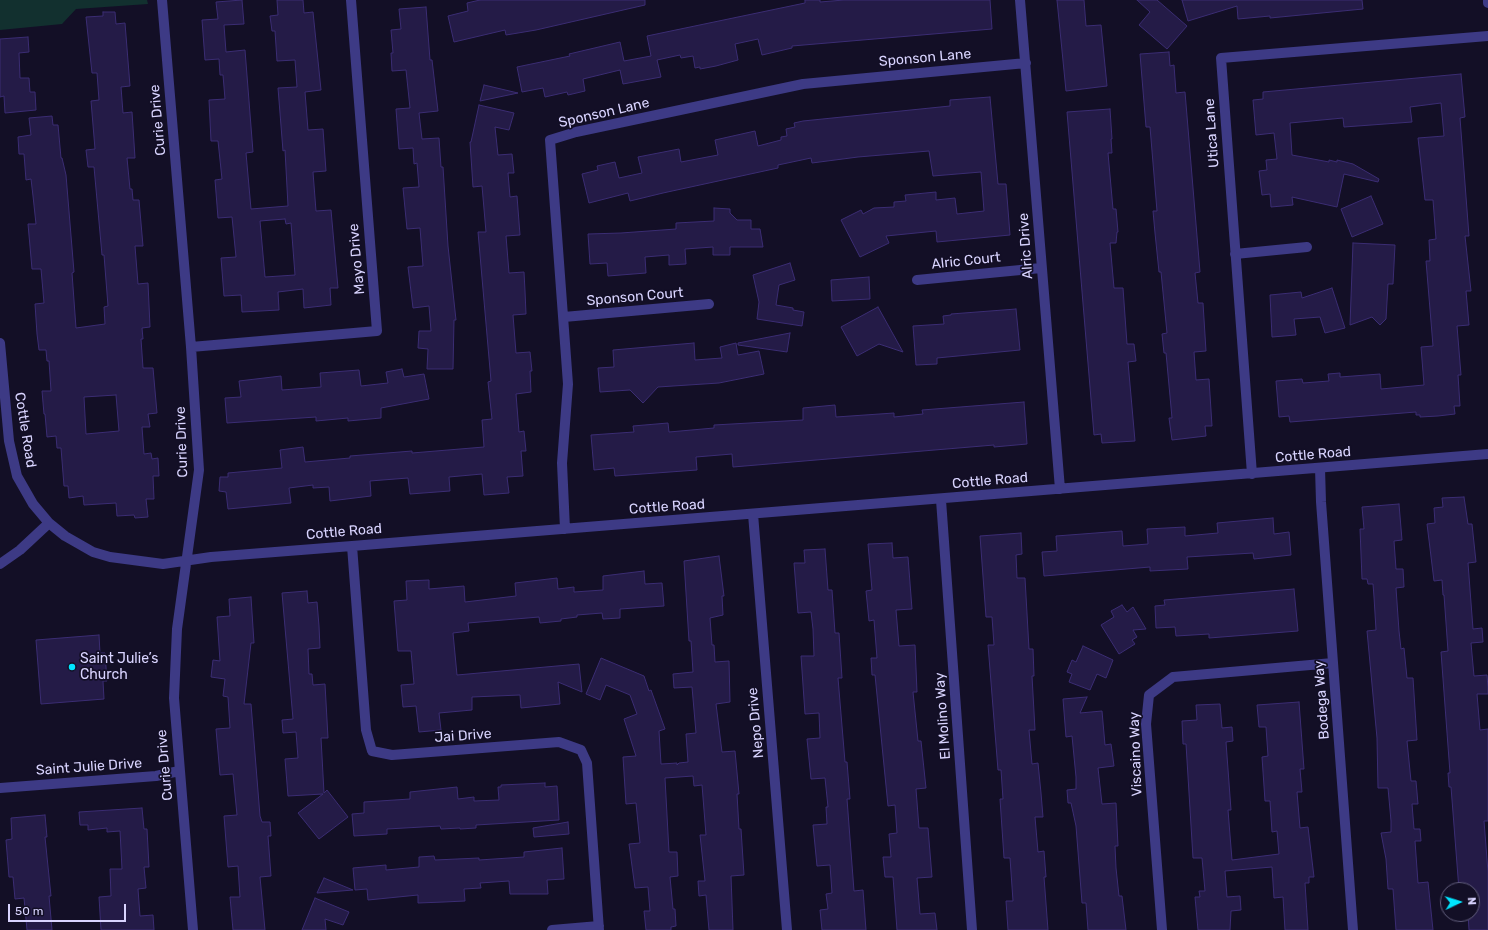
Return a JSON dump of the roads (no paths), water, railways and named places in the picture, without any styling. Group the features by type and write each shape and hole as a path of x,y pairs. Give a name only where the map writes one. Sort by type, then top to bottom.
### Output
{"street":[{"name":"Curie Drive","path":"162,0 191,347 199,470 177,629 174,698 193,930"},
{"name":"Mayo Drive","path":"191,347 377,331 350,0"},
{"name":"Alric Drive","path":"1020,0 1060,489"},
{"name":"Utica Lane","path":"1252,474 1221,58 1488,36"},
{"name":"Sponson Lane","path":"565,529 562,463 568,384 550,140 576,132 803,84 1026,63"},
{"path":"1235,254 1307,247"},
{"name":"Alric Court","path":"917,280 1041,268"},
{"name":"Sponson Court","path":"564,317 709,304"},
{"name":"Cottle Road","path":"0,343 2,391 9,441 18,476 33,504 49,523 65,536 93,552 110,557 163,564 352,546 941,500 1488,454"},
{"name":"Bodega Way","path":"1320,468 1321,502 1353,930"},
{"name":"El Molino Way","path":"941,500 972,930"},
{"name":"Nepo Drive","path":"753,514 787,930"},
{"path":"0,564 20,550 49,523"},
{"name":"Jai Drive","path":"352,546 366,730 372,751 392,755 559,742 581,750 587,763 599,928"},
{"name":"Viscaino Way","path":"1162,930 1146,724 1149,695 1173,678 1333,663"},
{"name":"Saint Julie Drive","path":"0,788 156,776 179,771"},
{"path":"552,930 599,928"}],"place":[{"name":"Saint Julie’s Church","path":"72,667"}]}
